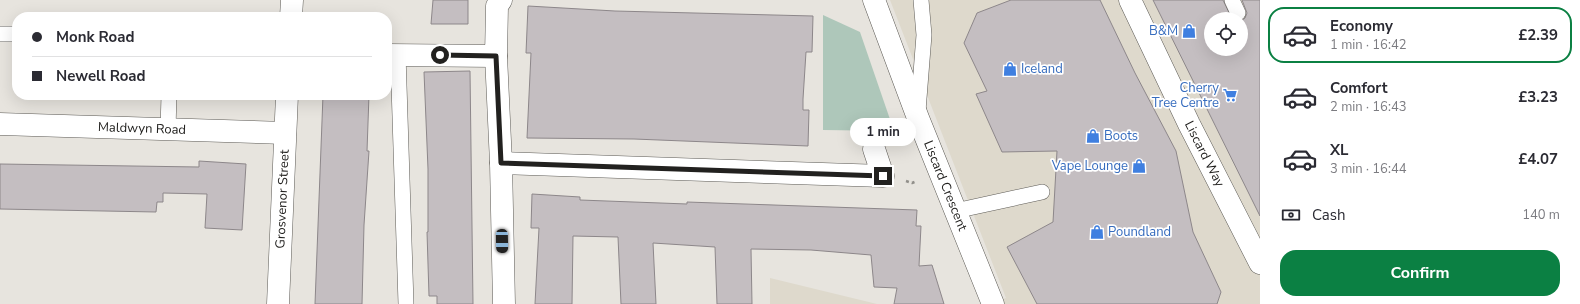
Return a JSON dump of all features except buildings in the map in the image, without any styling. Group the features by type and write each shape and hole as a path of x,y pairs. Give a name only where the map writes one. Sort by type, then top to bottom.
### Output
{"street":[{"path":"291,12 292,0"},
{"path":"501,0 497,6 496,56 501,163 504,304"},
{"name":"Liscard Crescent","path":"874,0 939,172 993,304"},
{"name":"Liscard Way","path":"1130,0 1189,124 1260,263"},
{"path":"393,54 496,56"},
{"name":"Grosvenor Street","path":"278,304 287,100"},
{"name":"Maldwyn Road","path":"0,124 285,133"},
{"path":"501,163 883,176 874,149"}],"lane":[{"path":"918,118 924,35 921,0"},
{"path":"0,34 12,34"},
{"path":"393,54 406,304"},
{"path":"168,129 169,100"},
{"path":"955,211 1042,192"}],"path":[{"path":"883,176 912,183 939,172"}],"shaded area":[{"path":"890,0 1260,0 1260,304 989,304 1006,298"},
{"path":"770,278 877,304 770,304"}],"green space":[{"path":"823,15 860,32 894,131 823,130"}],"place":[{"name":"B&M","path":"1189,31"},
{"name":"Iceland","path":"1010,69"},
{"name":"Cherry Tree Centre","path":"1230,95"},
{"name":"Boots","path":"1093,136"},
{"name":"Vape Lounge","path":"1139,166"},
{"name":"Poundland","path":"1097,232"}],"route":[{"path":"440,55 496,56 501,163 883,176"}]}
